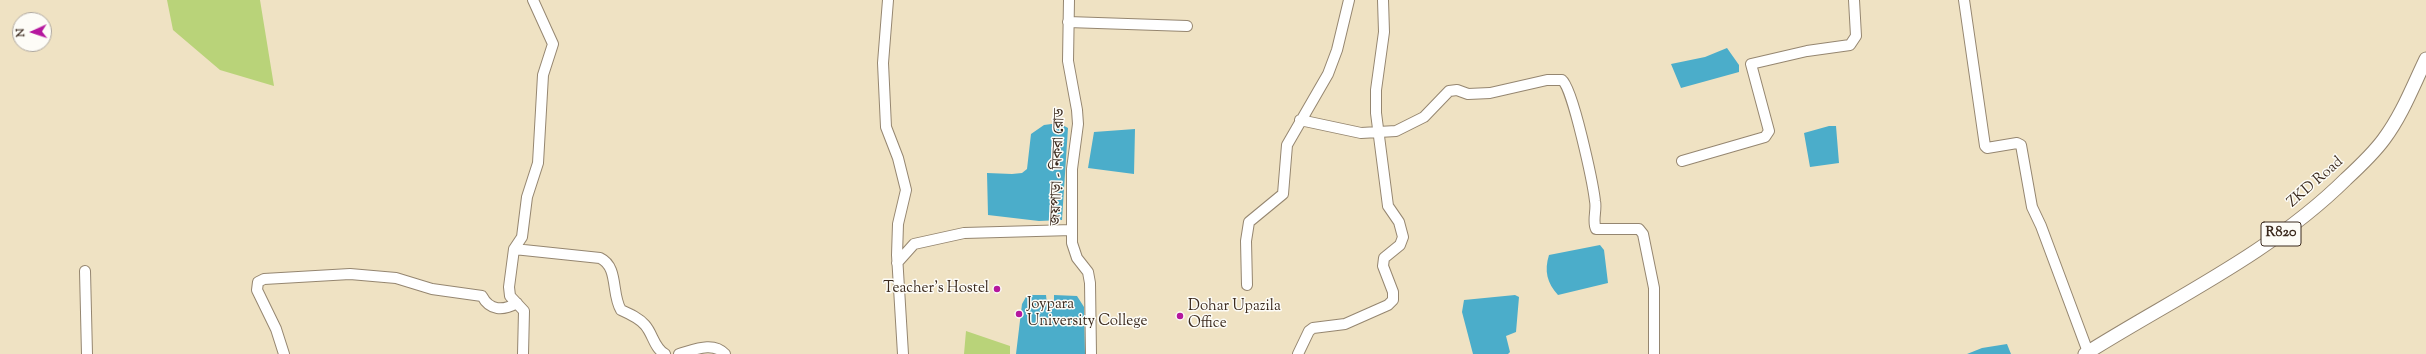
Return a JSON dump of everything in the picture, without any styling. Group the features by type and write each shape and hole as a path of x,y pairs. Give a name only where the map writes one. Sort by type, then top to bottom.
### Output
{"main road":[{"name":"ZKD Road","path":"2086,353 2225,272 2274,240 2331,194 2383,141 2396,121 2426,59"}],"street":[{"path":"523,354 524,311 510,296 509,287 514,249 522,237 527,197 538,163 542,75 553,44 533,0"},
{"path":"888,0 883,63 886,127 898,158 906,190 898,224 897,264 903,354"},
{"name":"জয়পাড়া - নিকরা রোড","path":"1069,0 1068,61 1077,110 1078,124 1072,169 1073,250 1077,258 1088,272 1090,283 1091,354"},
{"path":"1246,285 1247,228 1254,216 1282,194 1287,145 1300,120 1328,74 1337,50 1349,0"},
{"path":"1298,354 1309,331 1319,326 1345,324 1388,305 1393,300 1393,292 1383,266 1384,258 1400,245 1403,238 1399,222 1388,206 1380,133 1376,113 1376,90 1384,32 1383,0"},
{"path":"1682,161 1765,137 1769,131 1751,64 1807,51 1850,45 1856,36 1854,0"},
{"path":"1964,0 1985,146 1987,148 2008,143 2021,145 2032,207 2058,269 2086,353"},
{"path":"1068,22 1187,26"},
{"path":"1300,120 1361,133 1396,131 1424,117 1449,91 1457,90 1468,94 1490,93 1559,78 1564,82 1575,113 1596,203 1595,226 1600,230 1639,229 1644,234 1654,288 1654,354"},
{"path":"897,264 914,244 964,233 1072,230"},
{"path":"514,249 600,258 606,261 610,268 618,306 621,310 638,319 647,327 655,343 665,354"},
{"path":"84,271 87,354"},
{"path":"284,354 276,329 257,290 258,282 264,279 350,274 396,278 432,288 482,296 486,304 496,309 507,308 517,304"},
{"path":"679,354 710,346 725,354"}],"green space":[{"path":"167,0 260,0 274,86 220,70 173,30"},
{"path":"966,331 1010,346 1010,354 964,354"}],"water":[{"path":"1727,48 1739,65 1739,72 1681,88 1671,64 1705,57"},
{"path":"1059,123 1068,128 1062,220 1039,221 988,215 987,173 1022,173 1027,169 1031,134 1044,125"},
{"path":"1829,126 1836,126 1839,163 1810,167 1804,133"},
{"path":"1135,129 1134,174 1088,168 1094,132"},
{"path":"1600,245 1604,250 1608,283 1558,295 1549,281 1547,266 1549,255"},
{"path":"1027,295 1046,295 1047,304 1054,303 1054,295 1077,296 1084,307 1085,354 1016,354 1022,304"},
{"path":"1515,295 1519,297 1516,332 1506,336 1510,352 1508,354 1473,354 1462,312 1464,300"},
{"path":"2007,344 2011,354 1967,354 1982,348"}],"place":[{"name":"Teacher's Hostel","path":"997,289"},
{"name":"Joypara University College","path":"1019,314"},
{"name":"Dohar Upazila Office","path":"1180,316"}]}
